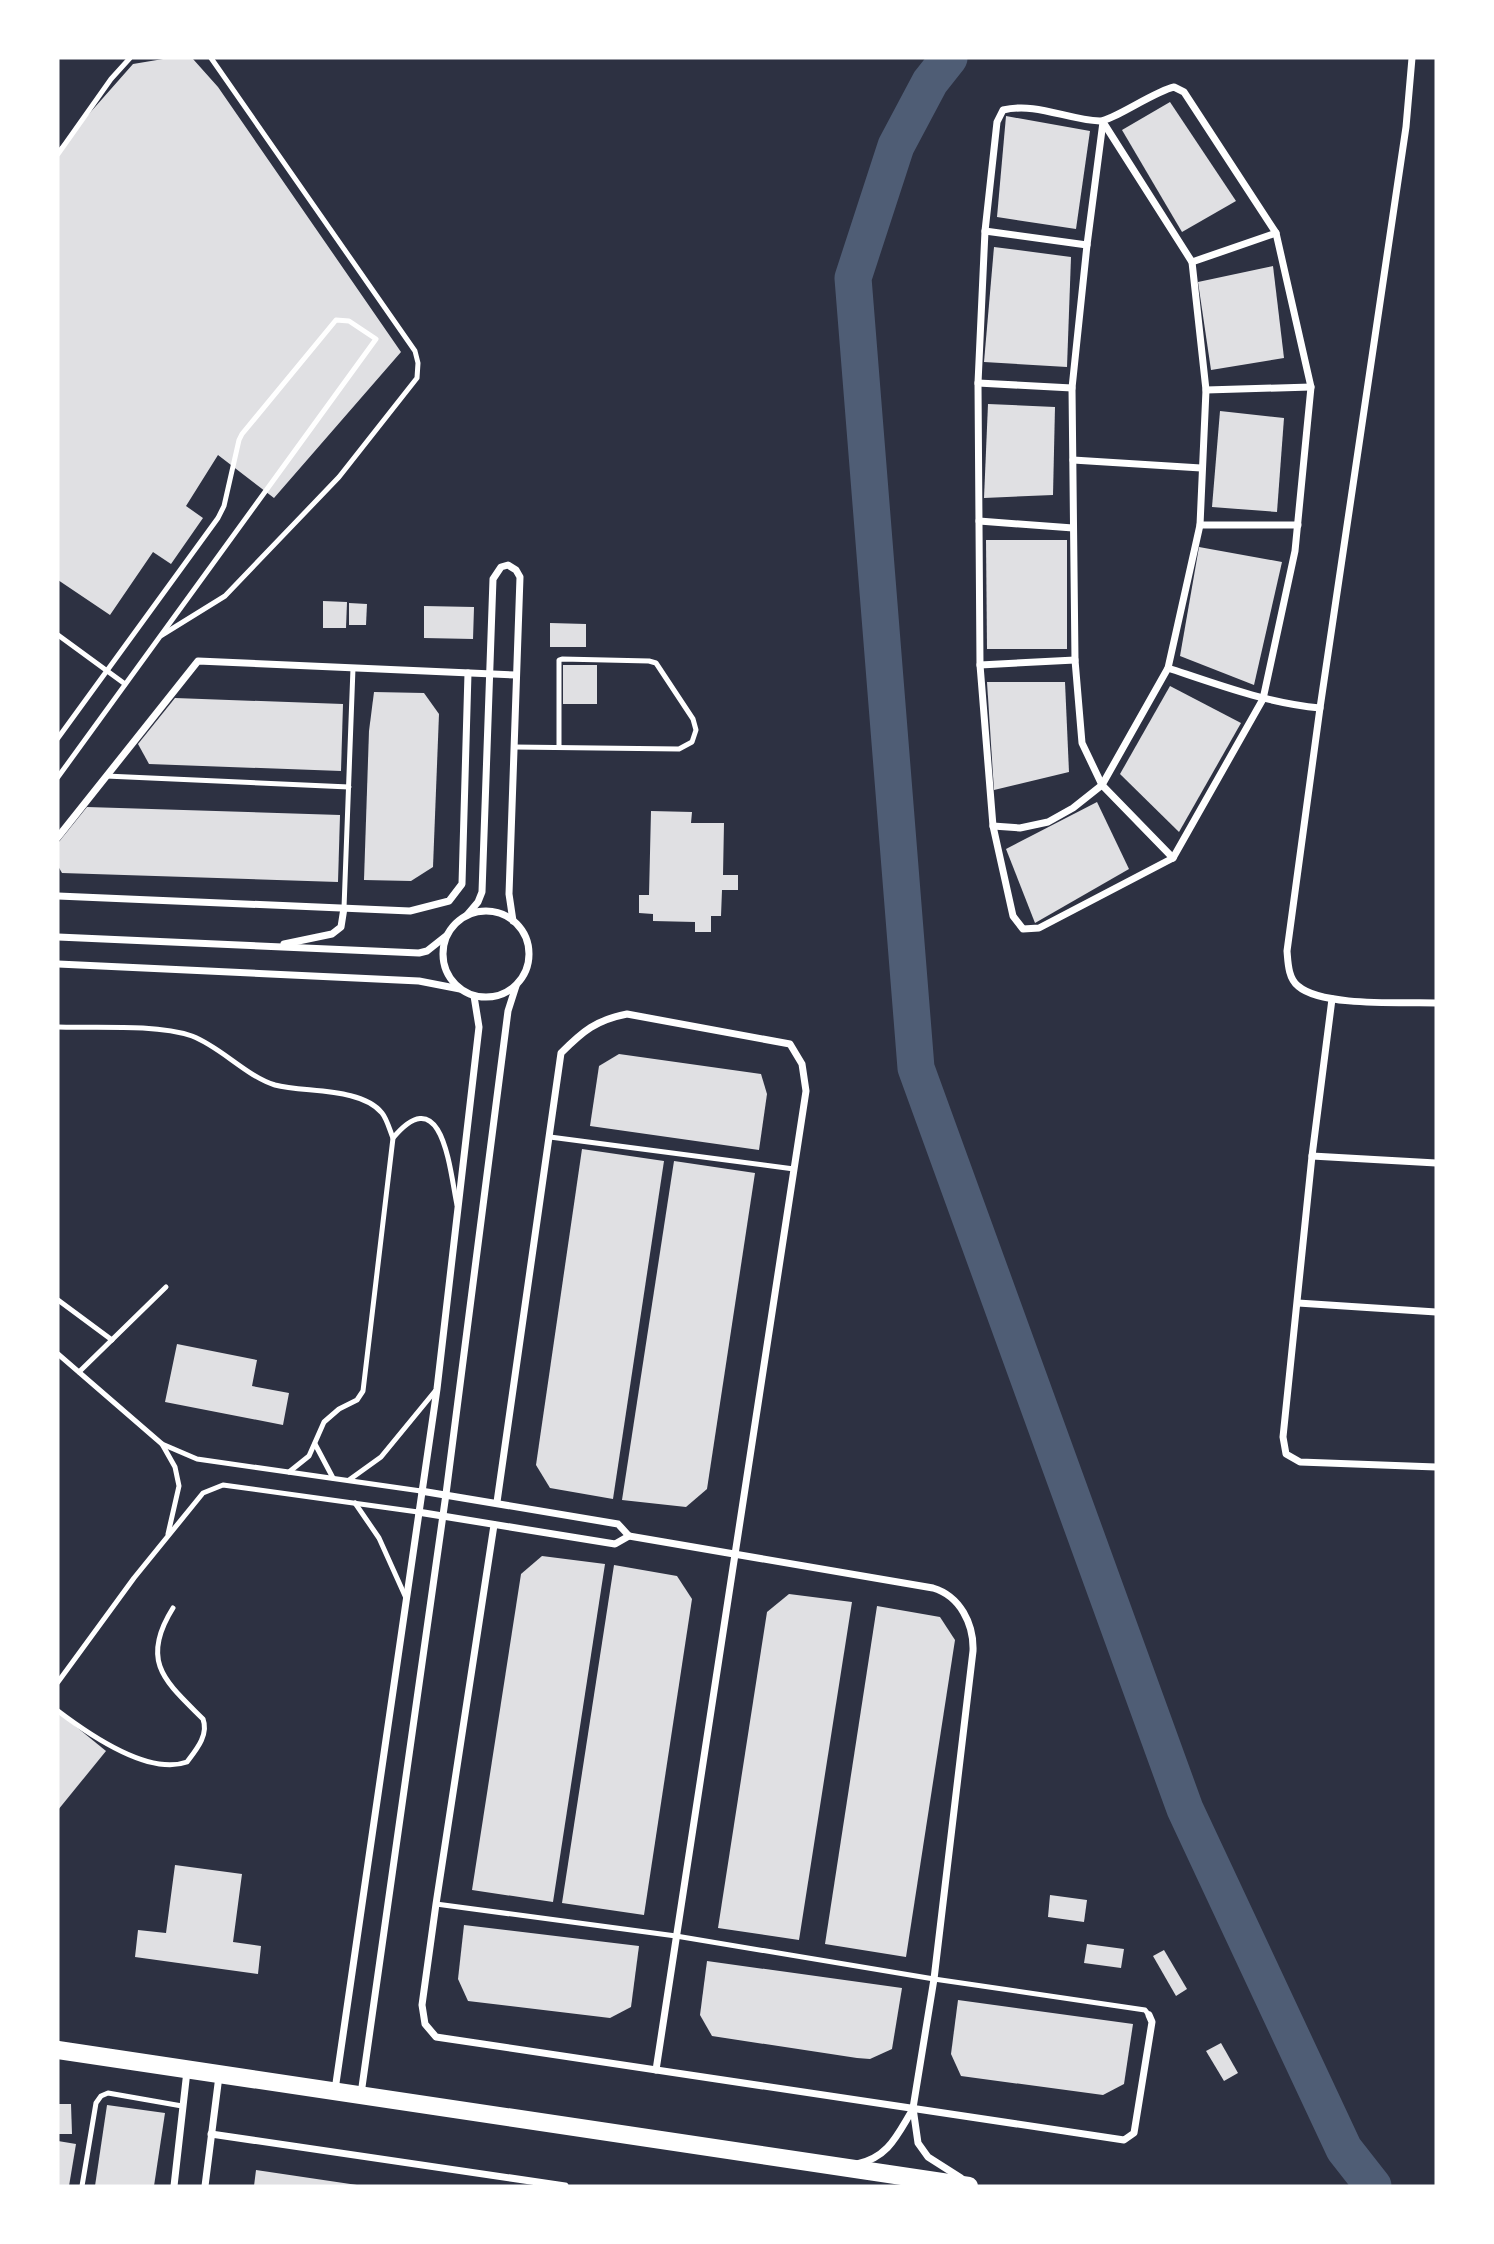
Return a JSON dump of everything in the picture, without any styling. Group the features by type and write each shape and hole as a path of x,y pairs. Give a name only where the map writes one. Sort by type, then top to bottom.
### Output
{"main road":[{"path":"58,2050 969,2186"}],"street":[{"path":"1412,58 1406,127 1287,951 1288,967 1296,985 1311,993 1332,999 1436,1003"},
{"path":"1174,87 1184,92 1276,233 1311,387 1296,551 1263,699 1174,858 1039,928 1023,929 1013,916 993,826 980,665 978,383 985,231 997,122 1003,110 1019,106 1103,122 1162,90 1174,87"},
{"path":"1103,122 1072,388 1075,660 1082,743 1102,785 1174,858"},
{"path":"993,826 1020,828 1048,822 1073,808 1102,785 1168,668 1200,525 1206,390 1192,262 1103,122"},
{"path":"985,231 1087,245"},
{"path":"1192,262 1276,233"},
{"path":"978,383 1072,388"},
{"path":"1206,390 1311,387"},
{"path":"1073,460 1201,468"},
{"path":"979,521 1073,528"},
{"path":"1200,525 1298,525"},
{"path":"460,989 450,979 442,950 446,936 454,924 467,915 478,902 482,892 493,579 501,566 508,565 520,576 509,894 513,921"},
{"path":"980,665 1075,660"},
{"path":"58,837 198,661 516,675"},
{"path":"1168,668 1263,699 1320,708"},
{"path":"58,896 410,911 449,901 462,884 468,673"},
{"path":"272,947 332,934 341,927 344,908"},
{"path":"361,2094 446,1494 508,1011 516,986 525,974 529,961 525,935 513,921 494,911 467,915"},
{"path":"58,937 419,953 427,951 446,936"},
{"path":"58,964 419,981 460,989 474,996 489,997 516,986"},
{"path":"335,2091 437,1389 479,1027 474,996"},
{"path":"1332,999 1312,1156 1283,1437 1286,1454 1300,1462 1436,1467"},
{"path":"496,1502 561,1053 583,1030 608,1018 627,1014 790,1044 802,1064 806,1091 656,2070"},
{"path":"1312,1156 1436,1163"},
{"path":"1298,1303 1436,1312"},
{"path":"421,1491 618,1524 629,1536 933,1588 957,1602 974,1635 973,1651 934,1979 913,2108 918,2143 928,2157 975,2186"},
{"path":"418,1512 615,1544 629,1536"},
{"path":"494,1525 422,2005 425,2024 436,2037 1124,2140 1134,2133 1152,2022 1149,2015"},
{"path":"174,2186 187,2071"},
{"path":"205,2186 219,2075"},
{"path":"842,2167 872,2161 887,2149 913,2108"},
{"path":"211,2134 542,2185 565,2186"}],"lane":[{"path":"58,154 111,79 130,58"},
{"path":"160,637 225,596 339,477 417,378 419,371 415,351 211,58"},
{"path":"58,738 218,519 224,506 242,433 336,320 349,321 376,339 58,777"},
{"path":"58,635 125,684"},
{"path":"514,747 679,749 692,742 696,730 693,719 656,663 562,659 559,660 559,747"},
{"path":"344,908 353,668"},
{"path":"106,776 349,787"},
{"path":"58,1027 158,1030 191,1036 221,1051 273,1084 334,1091 370,1103 383,1113 393,1138 363,1391 357,1401 339,1409 324,1422 309,1456 289,1472"},
{"path":"393,1138 404,1124 414,1119 425,1119 434,1124 444,1143 458,1208"},
{"path":"550,1137 794,1169"},
{"path":"79,1372 166,1287"},
{"path":"58,1300 112,1340"},
{"path":"58,1354 162,1444 197,1459 421,1491"},
{"path":"349,1480 381,1457 437,1389"},
{"path":"162,1444 175,1467 179,1486 167,1538"},
{"path":"315,1444 333,1478"},
{"path":"58,1682 134,1578 203,1493 223,1485 418,1512"},
{"path":"355,1503 379,1538 406,1598"},
{"path":"58,1711 88,1734 123,1751 153,1762 177,1765 187,1762 204,1736 206,1728 203,1719 165,1679 160,1667 160,1629 173,1608"},
{"path":"436,1904 676,1936 934,1979 1145,2010 1149,2015"},
{"path":"82,2186 96,2103 101,2096 108,2093 182,2106"}],"building":[{"path":"163,59 193,59 218,87 401,352 274,498 218,455 186,506 203,518 171,564 153,552 110,615 58,580 58,149 133,64"},
{"path":"1170,102 1236,201 1182,232 1122,130"},
{"path":"1006,116 1090,131 1076,229 997,217"},
{"path":"994,247 1071,257 1067,367 984,362"},
{"path":"1273,266 1284,358 1211,370 1198,282"},
{"path":"988,404 1055,407 1053,495 984,498"},
{"path":"1220,411 1284,418 1277,512 1212,507"},
{"path":"986,540 1067,540 1067,649 987,649"},
{"path":"1199,547 1282,562 1254,685 1180,656"},
{"path":"323,601 347,602 346,628 323,628"},
{"path":"349,603 367,604 366,625 349,625"},
{"path":"424,606 474,607 473,639 424,638"},
{"path":"550,623 586,624 586,647 550,647"},
{"path":"563,665 597,665 597,704 563,704"},
{"path":"987,682 1065,682 1069,772 994,790"},
{"path":"1170,686 1241,723 1179,832 1120,774"},
{"path":"374,692 424,693 439,714 433,867 411,881 364,880 369,731"},
{"path":"175,698 343,704 341,771 149,764 138,744"},
{"path":"1097,802 1129,869 1035,923 1006,849"},
{"path":"87,807 340,815 338,882 62,873 58,866 58,843"},
{"path":"651,811 692,812 691,823 724,823 723,875 738,875 738,890 722,890 721,916 711,916 711,932 695,932 695,922 653,921 653,914 639,913 639,895 649,895"},
{"path":"619,1054 761,1074 767,1094 759,1150 590,1126 599,1066"},
{"path":"582,1149 664,1161 613,1499 550,1488 536,1465"},
{"path":"674,1161 755,1173 707,1489 686,1507 622,1500"},
{"path":"177,1344 257,1360 252,1386 289,1393 283,1425 165,1402"},
{"path":"542,1556 605,1564 553,1902 472,1890 521,1574"},
{"path":"614,1565 677,1576 692,1599 644,1915 562,1903"},
{"path":"789,1594 852,1602 799,1940 718,1928 767,1612"},
{"path":"877,1606 940,1617 955,1640 906,1957 825,1944"},
{"path":"58,1712 106,1751 58,1810"},
{"path":"175,1865 242,1874 233,1942 261,1946 258,1974 135,1957 138,1930 166,1933"},
{"path":"1050,1895 1087,1900 1084,1922 1048,1917"},
{"path":"464,1925 639,1946 631,2007 610,2018 468,2001 458,1979"},
{"path":"1087,1944 1124,1949 1121,1968 1084,1963"},
{"path":"1164,1950 1187,1989 1176,1996 1153,1956"},
{"path":"707,1961 902,1988 892,2049 870,2059 712,2036 700,2015"},
{"path":"958,2000 1133,2024 1124,2084 1103,2095 961,2076 951,2054"},
{"path":"1221,2043 1238,2073 1224,2081 1206,2051"},
{"path":"58,2104 71,2104 72,2134 58,2134"},
{"path":"107,2105 165,2113 154,2186 95,2186"},
{"path":"58,2141 76,2144 69,2186 58,2186"},
{"path":"256,2170 357,2185 357,2186 254,2186"}],"waterway":[{"path":"949,58 930,82 896,146 853,278 916,1068 1185,1809 1344,2149 1373,2186"}]}
